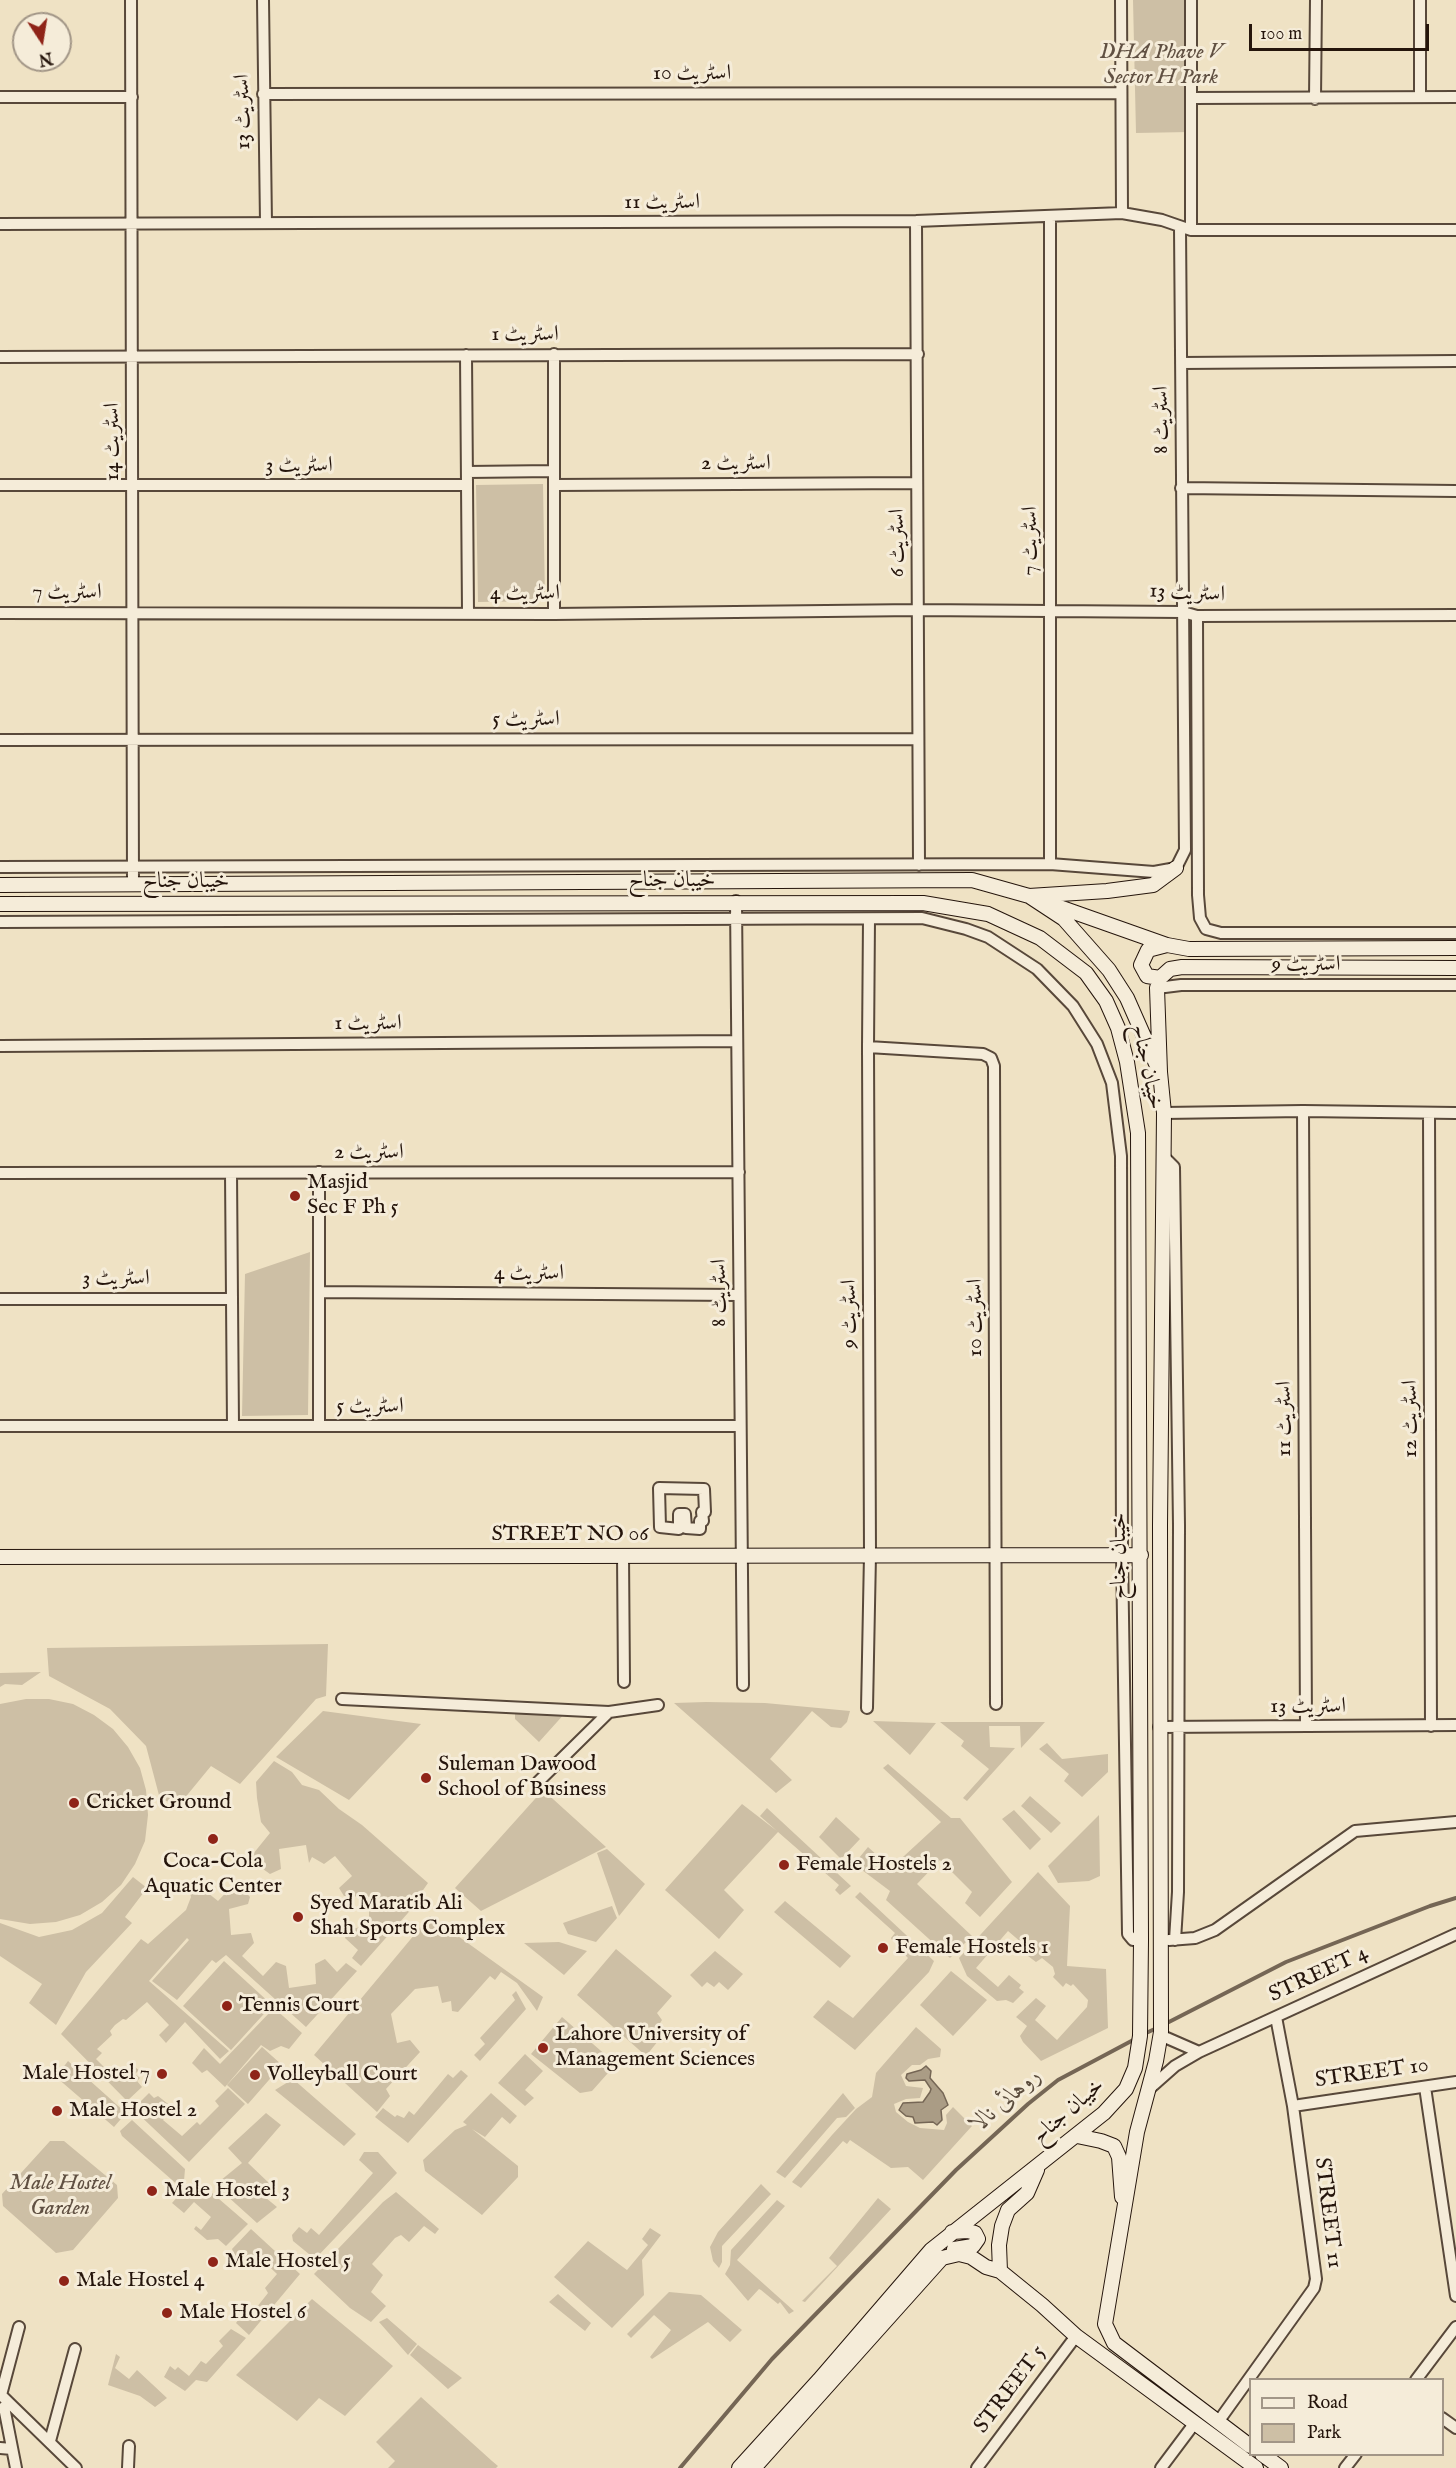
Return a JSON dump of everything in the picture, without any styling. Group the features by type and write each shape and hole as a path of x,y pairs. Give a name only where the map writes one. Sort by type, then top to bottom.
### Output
{"main road":[{"path":"1029,896 1107,891 1153,885 1176,868"},
{"name":"خیبان جناح","path":"0,885 972,880 1029,896 1064,919 1109,970 1127,998 1160,1072"},
{"path":"1029,896 1167,945 1189,948 1456,948"},
{"name":"خیبان جناح","path":"0,904 736,901 923,903 956,906 988,914 1040,938 1086,973 1106,1001 1123,1046 1134,1097 1138,1156 1141,1940 1139,2050 1136,2068 1126,2090 1116,2103 1038,2168 931,2250 819,2380 739,2468"},
{"path":"1167,945 1148,950 1141,965 1147,976 1158,983 1170,969 1182,967 1456,968"},
{"name":"خیبان جناح","path":"1158,983 1160,1072 1164,1113 1159,1728 1161,2034 1137,2132 1105,2324 1114,2343 1249,2445"},
{"name":"STREET NO 06","path":"0,1557 1141,1555"},
{"path":"1077,2136 1109,2143 1118,2152 1124,2209"},
{"path":"1000,2271 999,2246 1002,2226 1008,2210 1027,2193 1038,2168"},
{"path":"754,2468 942,2258 953,2250 973,2246 977,2242 975,2233 952,2232"},
{"path":"942,2258 953,2254 965,2255 986,2267 1000,2271 1076,2336 1257,2468"},
{"path":"1265,2456 1281,2468"}],"street":[{"name":"اسٹریٹ 14","path":"131,0 134,884"},
{"name":"اسٹریٹ 13","path":"263,0 266,223"},
{"path":"1121,0 1122,213"},
{"name":"اسٹریٹ 8","path":"1176,868 1185,850 1181,363 1192,98 1191,0"},
{"path":"1315,99 1316,0"},
{"path":"1420,0 1420,98"},
{"name":"اسٹریٹ 10","path":"263,94 1121,93"},
{"path":"0,97 132,97"},
{"path":"1192,98 1456,97"},
{"name":"اسٹریٹ 11","path":"131,224 916,221 1050,218 1122,213 1162,220 1185,229 1456,230"},
{"name":"اسٹریٹ 7","path":"1050,218 1050,864"},
{"name":"اسٹریٹ 6","path":"916,221 919,865"},
{"path":"0,224 131,224"},
{"path":"554,354 554,614"},
{"name":"اسٹریٹ 1","path":"132,357 918,354"},
{"path":"466,355 468,613"},
{"path":"0,357 132,357"},
{"path":"1181,363 1456,361"},
{"path":"467,472 554,471"},
{"name":"اسٹریٹ 2","path":"554,485 917,483"},
{"path":"0,485 132,485"},
{"name":"اسٹریٹ 3","path":"132,485 467,485"},
{"path":"1181,488 1456,491"},
{"name":"اسٹریٹ 13","path":"917,610 1183,612 1197,616 1456,615"},
{"name":"اسٹریٹ 4","path":"134,613 554,614 917,610"},
{"name":"اسٹریٹ 7","path":"0,613 134,613"},
{"path":"1197,616 1197,870 1200,918 1206,929 1213,932 1456,933"},
{"name":"اسٹریٹ 5","path":"134,740 917,738"},
{"path":"0,740 134,740"},
{"path":"0,867 1050,864 1154,872 1176,868"},
{"name":"اسٹریٹ 8","path":"736,901 743,1685"},
{"path":"922,918 923,903"},
{"path":"0,922 922,918 966,929 1003,946 1037,969 1073,1006 1097,1044 1112,1083 1121,1156 1122,1554 1128,1934 1133,1940 1141,1940"},
{"name":"اسٹریٹ 9","path":"867,1708 870,1555 869,919"},
{"name":"اسٹریٹ 9","path":"1158,983 1181,985 1456,985"},
{"name":"اسٹریٹ 1","path":"0,1046 736,1041"},
{"name":"اسٹریٹ 10","path":"868,1047 983,1054 991,1058 994,1066 996,1704"},
{"path":"1164,1113 1303,1111 1456,1113"},
{"name":"اسٹریٹ 11","path":"1303,1111 1306,1726"},
{"name":"اسٹریٹ 12","path":"1429,1113 1431,1726"},
{"path":"1121,1156 1138,1156"},
{"path":"1164,1157 1174,1167 1179,1525 1178,1892 1175,1940"},
{"path":"319,1426 320,1172"},
{"name":"اسٹریٹ 2","path":"0,1173 738,1172"},
{"path":"231,1173 233,1426"},
{"name":"اسٹریٹ 4","path":"319,1292 740,1295"},
{"name":"اسٹریٹ 3","path":"0,1299 232,1299"},
{"name":"اسٹریٹ 5","path":"0,1426 740,1426"},
{"path":"659,1488 704,1489 705,1512 702,1512 703,1521 700,1521 700,1529 686,1528 686,1515 679,1514 679,1529 660,1527 659,1488"},
{"path":"1160,1525 1179,1525"},
{"path":"623,1555 624,1682"},
{"path":"342,1699 609,1712 658,1705"},
{"path":"538,1782 609,1712"},
{"name":"اسٹریٹ 13","path":"1159,1728 1178,1726 1456,1725"},
{"path":"1160,1940 1195,1938 1215,1930 1355,1831 1456,1822"},
{"name":"STREET 4","path":"1149,2089 1174,2066 1200,2052 1456,1934"},
{"name":"STREET 11","path":"1250,2378 1314,2288 1316,2279 1293,2106 1276,2017"},
{"path":"1161,2034 1200,2052"},
{"name":"STREET 10","path":"1293,2106 1456,2082"},
{"path":"1425,2087 1456,2296"},
{"path":"16,2468 4,2398 19,2327"},
{"path":"1417,2378 1456,2328"},
{"name":"STREET 5","path":"977,2468 1076,2336"},
{"path":"50,2441 75,2349"},
{"name":"STREET 11","path":"1218,2422 1249,2379"},
{"path":"4,2398 76,2468"},
{"path":"1444,2419 1456,2428"},
{"path":"1161,2468 1194,2424"},
{"path":"128,2468 129,2446"},
{"path":"0,2448 12,2450"},
{"path":"1345,2468 1354,2456"}],"green space":[{"name":"DHA Phave V Sector H Park","path":"1133,0 1187,0 1189,132 1136,133"},
{"path":"543,484 545,601 478,602 476,485"},
{"path":"310,1252 308,1415 242,1416 245,1274"},
{"path":"328,1644 326,1696 316,1699 240,1784 211,1766 179,1805 160,1799 146,1746 110,1709 49,1676 47,1648"},
{"path":"41,1672 22,1685 5,1684 0,1687 0,1673"},
{"name":"Cricket Ground","path":"26,1699 49,1699 73,1704 94,1715 113,1729 128,1747 140,1768 146,1790 148,1815 145,1841 135,1864 121,1885 102,1902 80,1915 56,1922 30,1924 0,1919 0,1704"},
{"path":"674,1703 765,1703 850,1711 847,1722 841,1728 831,1727 812,1711 770,1759 792,1780 776,1793"},
{"path":"323,1711 421,1724 349,1800 276,1757"},
{"path":"515,1711 566,1712 539,1742 515,1719"},
{"path":"873,1721 936,1723 910,1755"},
{"path":"940,1722 1045,1722 1021,1748 1020,1726 989,1726 990,1747 1015,1748 967,1801 963,1798 989,1769 961,1746 964,1741"},
{"path":"1047,1743 1062,1759 1108,1754 1108,1772 1082,1797 1064,1781 1069,1774 1039,1749"},
{"path":"274,1761 292,1772 302,1785 319,1790 428,1883 421,1893 423,1896 361,1966 352,1958 358,1950 345,1938 348,1930 369,1925 369,1897 344,1896 339,1888 352,1876 335,1856 324,1864 312,1857 309,1863 306,1845 279,1849 281,1869 270,1874 249,1859 270,1833 261,1822 256,1782"},
{"path":"888,1764 951,1818 960,1818 1012,1882 980,1917 965,1903 972,1892 940,1860 917,1884 972,1936 950,1958 886,1900 890,1891 854,1864 868,1847 891,1868 941,1822 883,1768"},
{"path":"543,1790 606,1847 481,1911 455,1888"},
{"path":"1030,1796 1061,1823 1051,1833 1021,1806"},
{"path":"742,1804 777,1831 760,1816 767,1808 851,1886 840,1895 835,1890 839,1885 778,1832 724,1890 744,1910 719,1939 665,1890"},
{"path":"1014,1810 1041,1839 1030,1850 1002,1819"},
{"path":"1099,1815 1100,1876 1089,1881 1058,1883 1048,1866"},
{"path":"836,1817 860,1839 841,1859 819,1837"},
{"path":"607,1849 645,1884 619,1916 597,1853"},
{"path":"1038,1872 1070,1906 1067,1966 1106,1969 1108,2028 1041,2061 1023,2042 1020,2036 1027,2026 1016,2017 1036,1998 1046,2006 1035,2020 1057,2040 1087,2007 1088,2000 1073,1984 1071,1986 1066,1983 1063,1987 1053,1977 1055,1974 1053,1967 1042,1958 1036,1962 1024,1953 1026,1950 1021,1945 1022,1943 1008,1931 976,1968 998,1987 1009,1975 1021,1985 1019,1988 1024,1992 1013,2003 1006,2000 997,2001 967,1976 959,1958"},
{"path":"133,1877 147,1888 125,1917 132,1923 86,1972 56,2025 29,2003 42,1984 0,1956 0,1923 39,1937 72,1930 102,1913"},
{"path":"193,1881 218,1901 236,1882 250,1897 248,1904 229,1909 231,1935 251,1933 254,1943 242,1956 263,1976 276,1962 286,1966 289,1988 316,1984 315,1964 325,1959 337,1972 346,1963 357,1971 306,2027 226,1955 216,1963 212,1960 177,2000 152,1981 189,1940 187,1938 149,1981 229,2051 220,2059 185,2022 166,2043 159,2035 169,2025 147,2002 126,2020 123,2019 115,2025 110,2031 112,2035 97,2049 102,2053 96,2059 114,2077 133,2066 139,2070 135,2074 140,2078 137,2081 142,2087 127,2101 61,2034 141,1939 148,1944 186,1910 191,1897 188,1885"},
{"path":"860,1892 934,1961 929,1972 855,2050 813,2017 828,2000 853,2018 908,1958 904,1954 911,1946 897,1935 892,1940 895,1933 855,1897"},
{"path":"785,1901 851,1956 840,1968 774,1912"},
{"path":"612,1906 617,1918 596,1942 568,1934 563,1923"},
{"path":"430,1916 543,1997 537,2011 517,1983 501,1972 495,1980 490,1976 458,2012 452,2011 451,2001 442,2003 438,1986 415,1989 391,2014 397,2043 410,2040 420,2052 386,2089 390,2096 377,2112 314,2055"},
{"path":"559,1942 587,1951 564,1975 524,1943"},
{"path":"616,1949 672,1996 657,2013 662,2020 657,2028 662,2036 646,2056 577,1995"},
{"path":"715,1951 743,1974 728,1990 719,1982 714,1987 707,1982 702,1987 690,1975"},
{"name":"Tennis Court","path":"224,1961 272,2005 231,2050 183,2006"},
{"path":"951,1971 987,2000 953,2036 920,2005"},
{"path":"516,1991 526,2009 480,2061 474,2055 485,2044 480,2038 515,2000 512,1995"},
{"path":"274,2008 302,2033 289,2049 281,2046 270,2051 261,2045 225,2087 207,2070 202,2073 192,2063 204,2048 220,2064"},
{"path":"562,2017 616,2064 592,2091 580,2093 531,2054"},
{"path":"916,2027 941,2049 940,2057 928,2059 920,2065 912,2065 901,2075 906,2086 923,2088 920,2098 906,2099 894,2104 896,2112 920,2128 944,2130 947,2123 946,2115 953,2107 972,2126 923,2180 908,2167 891,2168 850,2140 847,2144 843,2141 801,2188 792,2182 856,2109 872,2097 876,2073"},
{"name":"Volleyball Court","path":"262,2047 282,2065 248,2104 227,2085"},
{"path":"525,2054 543,2071 525,2090 534,2098 525,2106 498,2083"},
{"path":"68,2061 126,2113 114,2127 56,2077"},
{"path":"461,2070 468,2076 408,2143 375,2117 383,2108 395,2117 397,2115 404,2118 409,2111 414,2115 448,2074 453,2078"},
{"path":"293,2079 356,2134 344,2146 275,2090"},
{"path":"228,2088 245,2104 189,2162 133,2109 149,2093 154,2098 158,2096 172,2107 163,2120 182,2136 197,2122 200,2125 219,2106 215,2101"},
{"path":"491,2093 517,2116 510,2124 502,2117 485,2137 472,2129 518,2166 518,2177 482,2215 425,2171 423,2160 455,2130 467,2125 463,2122"},
{"path":"843,2093 855,2108 846,2117 837,2118 785,2178 776,2172"},
{"path":"266,2113 281,2125 248,2163 270,2184 260,2193 277,2207 257,2223 215,2185 242,2163 228,2148"},
{"path":"132,2120 185,2169 184,2181 180,2187 122,2136 120,2131"},
{"name":"Male Hostel Garden","path":"50,2141 64,2141 117,2185 118,2198 73,2250 56,2253 3,2206 2,2194"},
{"path":"364,2152 378,2152 397,2173 315,2259 293,2241 292,2235 299,2227 307,2233 311,2228 319,2235 373,2173 359,2160"},
{"path":"189,2184 204,2186 248,2224 226,2246 218,2239 207,2240 194,2229 196,2226 201,2230 211,2217 194,2202 184,2213 172,2203"},
{"path":"761,2184 771,2194 722,2246 722,2262 719,2268 713,2261 710,2247 718,2232"},
{"path":"396,2192 439,2229 435,2234 424,2226 409,2242 401,2235 395,2238 372,2264 383,2275 371,2292 386,2306 371,2322 350,2308 314,2274 383,2202"},
{"path":"878,2198 891,2209 805,2302 802,2301 837,2266 829,2258"},
{"path":"777,2200 785,2206 737,2260 794,2311 789,2314 780,2302 778,2304 759,2289 748,2301 725,2274 730,2265 731,2250"},
{"path":"650,2228 661,2235 642,2260 644,2295 612,2328 554,2277 588,2241 627,2270 648,2245 642,2239"},
{"path":"251,2229 300,2274 249,2335 236,2323 246,2309 253,2312 268,2293 265,2288 277,2274 260,2258 248,2270 238,2262 232,2249"},
{"path":"669,2292 701,2295 742,2330 730,2342 708,2322 652,2359 650,2357 671,2330 654,2315 631,2338 627,2334"},
{"path":"558,2294 591,2323 585,2331 549,2302"},
{"path":"312,2299 393,2366 345,2416 319,2398 297,2421 236,2375"},
{"path":"387,2318 417,2344 408,2355 379,2322"},
{"path":"231,2329 246,2338 207,2382 196,2380 185,2391 164,2377 170,2366 175,2370 178,2367 189,2376 201,2361 206,2364 223,2346 219,2341"},
{"path":"418,2345 462,2378 448,2389 410,2355"},
{"path":"116,2354 120,2357 115,2368 129,2379 137,2370 167,2398 155,2407 140,2396 108,2385"},
{"path":"421,2397 498,2466 496,2468 388,2468 395,2461 376,2442"}],"shaded area":[{"path":"926,2066 931,2071 930,2078 943,2093 948,2105 941,2110 942,2120 937,2125 933,2122 915,2123 913,2117 906,2116 899,2110 903,2103 923,2102 930,2092 931,2089 925,2080 909,2081 906,2078 907,2074"}],"waterway":[{"name":"روہائی نالا","path":"1165,2024 1286,1962 1456,1898"},
{"name":"روہائی نالا","path":"1144,2034 1159,2027"},
{"name":"روہائی نالا","path":"680,2468 772,2359 956,2170 1028,2104 1058,2080 1137,2038"}],"place":[{"name":"Masjid Sec F Ph 5","path":"295,1196"},
{"name":"Suleman Dawood School of Business","path":"426,1778"},
{"name":"Cricket Ground","path":"74,1803"},
{"name":"Coca-Cola Aquatic Center","path":"213,1839"},
{"name":"Female Hostels 2","path":"784,1865"},
{"name":"Syed Maratib Ali Shah Sports Complex","path":"298,1917"},
{"name":"Female Hostels 1","path":"883,1948"},
{"name":"Tennis Court","path":"227,2006"},
{"name":"Lahore University of Management Sciences","path":"543,2048"},
{"name":"Male Hostel 7","path":"162,2074"},
{"name":"Volleyball Court","path":"255,2075"},
{"name":"Male Hostel 2","path":"57,2111"},
{"name":"Male Hostel 3","path":"152,2191"},
{"name":"Male Hostel 5","path":"213,2262"},
{"name":"Male Hostel 4","path":"64,2281"},
{"name":"Male Hostel 6","path":"167,2313"}]}
